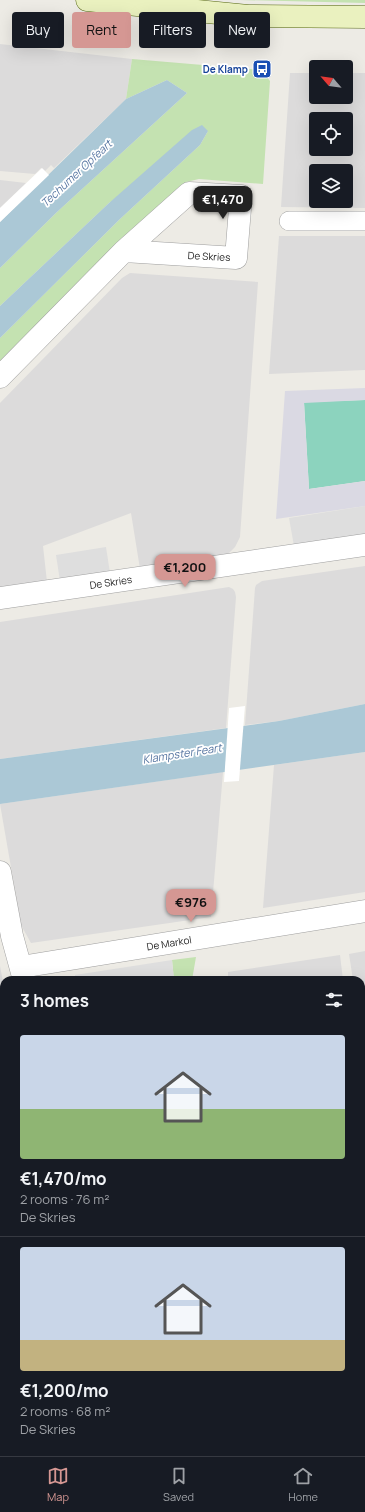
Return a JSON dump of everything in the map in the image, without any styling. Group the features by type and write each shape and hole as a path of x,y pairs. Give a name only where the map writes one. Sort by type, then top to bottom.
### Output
{"street":[{"path":"87,0 158,4 248,16 365,17"},
{"name":"De Skries","path":"0,377 124,251 190,193 241,196 236,258 124,251"},
{"name":"De Skries","path":"0,598 365,546"},
{"name":"De Markol","path":"0,872 12,936 23,974 365,911"}],"lane":[{"path":"289,221 365,221"}],"shaded area":[{"path":"0,44 12,45 12,48 35,48 132,59 126,99 54,168 51,165 45,171 41,168 35,174 0,171"},
{"path":"290,73 309,73 309,104 353,104 353,73 365,73 365,208 353,208 353,164 309,164 309,207 281,207"},
{"path":"0,180 26,183 0,208"},
{"path":"279,236 365,236 365,370 269,374"},
{"path":"130,273 258,282 240,537 235,547 224,556 140,569 131,513 43,546 47,582 0,589 0,403 122,278"},
{"path":"365,388 365,400 304,403 309,489 365,481 365,506 276,519 285,391"},
{"path":"365,506 365,535 294,546 289,518"},
{"path":"106,547 110,573 60,581 56,555"},
{"path":"365,566 365,704 279,721 245,725 256,585 262,581"},
{"path":"229,587 233,589 236,597 226,728 0,759 0,622"},
{"path":"365,752 365,892 263,908 274,765"},
{"path":"223,772 211,917 31,943 21,925 0,804"},
{"path":"365,951 365,976 352,976 349,954"},
{"path":"340,955 343,976 228,976 228,972"},
{"path":"172,960 174,976 75,976"}],"green space":[{"path":"240,0 365,0 365,3"},
{"path":"132,59 261,70 270,81 263,184 199,179 186,182 109,251 0,362 0,338 120,219 200,145 208,131 109,203 0,306 0,268 57,212 187,93 167,80 126,99"},
{"path":"365,400 365,481 309,489 304,402"},
{"path":"196,957 193,976 174,976 172,960"}],"water":[{"name":"Techumer Opfeart","path":"167,80 187,93 57,212 0,268 0,222 126,99"},
{"path":"202,125 208,131 200,145 120,219 0,338 0,306 109,203 192,130"},
{"name":"Klampster Feart","path":"365,704 365,752 0,804 0,759 279,721"}],"pier":[{"path":"42,168 49,175 0,222 0,208"},
{"path":"245,706 239,781 224,782 229,708"}],"place":[{"name":"De Klamp","path":"262,69"}]}
